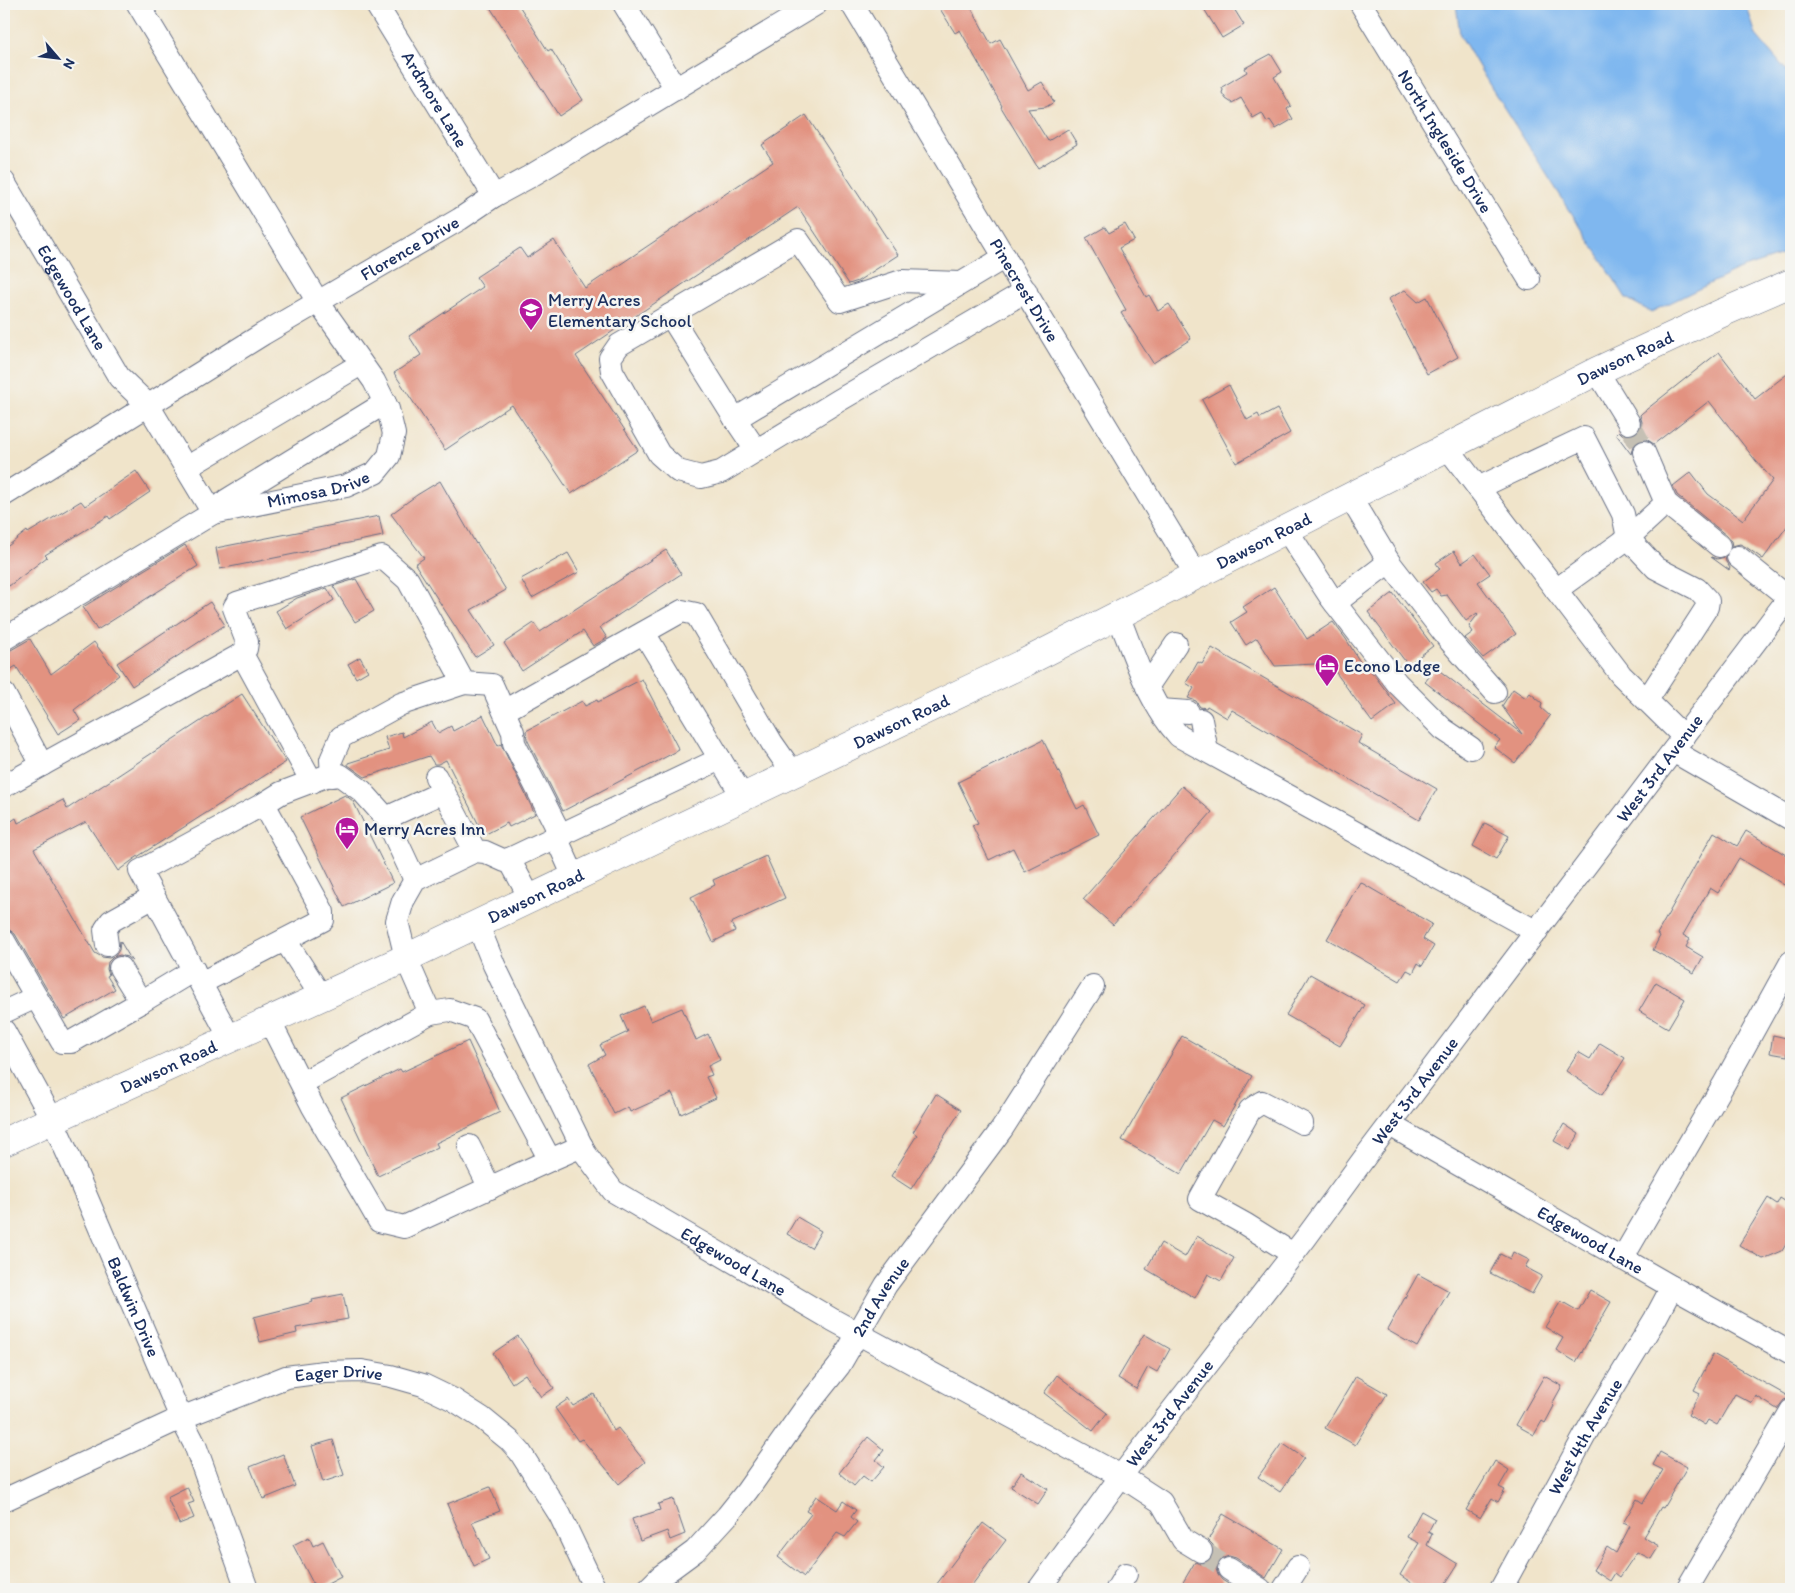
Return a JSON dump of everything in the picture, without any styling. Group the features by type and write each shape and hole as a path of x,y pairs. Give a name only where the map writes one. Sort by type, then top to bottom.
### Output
{"main road":[{"name":"Dawson Road","path":"4,1142 406,958 1026,662 1597,371 1791,283"}],"street":[{"name":"Mimosa Drive","path":"4,639 213,514 346,486 375,473 389,456 394,434 388,409 374,382 318,302 138,4"},
{"name":"Ardmore Lane","path":"376,4 494,196"},
{"path":"624,4 676,89"},
{"name":"Florence Drive","path":"4,495 318,302 460,219 494,196 529,177 816,4"},
{"name":"Pinecrest Drive","path":"852,4 1196,575"},
{"name":"North Ingleside Drive","path":"1361,4 1529,279"},
{"name":"Edgewood Lane","path":"4,182 118,377 148,405"},
{"path":"960,283 902,281 840,301 798,240 619,345 610,358 612,371 659,454 678,471 701,477 721,472 1026,291"},
{"path":"735,420 1005,256"},
{"path":"670,315 735,420 756,450"},
{"path":"186,468 361,364"},
{"path":"1597,371 1629,423"},
{"path":"148,405 213,514 227,500 385,403"},
{"path":"1478,488 1584,438 1623,514 1628,538 1656,568 1697,588 1708,601 1707,607 1647,700"},
{"path":"1447,447 1621,675 1647,700 1679,744 1791,819"},
{"path":"1644,452 1666,503 1719,546"},
{"path":"1350,497 1389,562 1450,641 1495,692"},
{"path":"1556,590 1628,538 1666,503"},
{"path":"1286,529 1335,603 1397,683 1443,729 1472,748"},
{"path":"4,786 242,654 248,642 234,608 237,603 382,557 408,580 464,683"},
{"path":"1738,557 1790,596"},
{"path":"1335,603 1389,562"},
{"name":"West 3rd Avenue","path":"1039,1589 1121,1476 1293,1254 1790,596"},
{"path":"504,711 682,611 696,614 772,743 793,773"},
{"path":"1118,615 1147,687 1167,723 1179,736 1537,932"},
{"path":"644,633 743,797"},
{"path":"1147,687 1176,644"},
{"path":"242,654 322,779"},
{"path":"322,779 341,737 401,704 464,683 492,685 513,732 514,743 556,826 556,837 574,877"},
{"path":"4,694 42,765"},
{"path":"1160,710 1194,716 1208,751"},
{"path":"430,1013 406,958 397,921 404,900 415,880 475,851 486,852 505,861 720,759"},
{"path":"230,1038 140,871 281,793 340,775 362,791 386,818 415,880"},
{"path":"386,818 439,784 475,851"},
{"path":"4,941 62,1042 71,1042 141,1002 286,940 322,920 323,912 264,804"},
{"path":"509,859 530,898"},
{"path":"107,945 105,930 112,921 154,897"},
{"name":"Edgewood Lane","path":"477,923 494,965 582,1146 613,1191 858,1334 1121,1476 1161,1502 1183,1540 1201,1551"},
{"path":"286,940 321,996"},
{"path":"1622,1259 1725,1082 1791,962"},
{"path":"120,968 141,1002"},
{"name":"2nd Avenue","path":"648,1589 661,1576 695,1551 747,1491 804,1410 839,1366 886,1285 1002,1129 1093,986"},
{"path":"4,1012 36,997"},
{"path":"302,1083 430,1013 450,1010 475,1019 550,1160"},
{"path":"270,1020 313,1107 380,1221 404,1227 582,1146"},
{"name":"Baldwin Drive","path":"4,1031 52,1119 75,1170 181,1418 195,1446 247,1589"},
{"path":"1293,1254 1200,1199 1250,1110 1262,1102 1302,1123"},
{"name":"Edgewood Lane","path":"1390,1125 1622,1259 1791,1352"},
{"path":"469,1146 490,1188"},
{"name":"West 4th Avenue","path":"1501,1589 1590,1426 1655,1319 1672,1287"},
{"name":"Eager Drive","path":"4,1500 181,1418 286,1377 324,1372 362,1371 391,1376 423,1386 454,1400 482,1418 520,1452 560,1515 595,1589"},
{"path":"1688,1589 1791,1411"},
{"path":"1284,1589 1298,1567"},
{"path":"1229,1569 1260,1589"}],"water":[{"path":"1456,4 1746,4 1756,35 1791,76 1791,252 1740,269 1651,312 1626,298 1492,89 1460,35"}],"building":[{"path":"488,4 518,4 548,51 551,49 583,100 559,116"},
{"path":"937,4 969,4 991,44 1000,39 1028,90 1042,82 1054,102 1046,107 1028,109 1048,141 1068,129 1077,144 1038,168 1001,107 960,30 955,33"},
{"path":"1201,4 1231,4 1244,25 1222,38"},
{"path":"1271,54 1282,72 1274,77 1291,106 1287,109 1293,119 1276,129 1270,120 1267,122 1262,113 1253,118 1241,98 1232,103 1222,93 1222,87 1247,72 1245,68"},
{"path":"806,115 898,255 858,281 849,284 798,207 576,356 638,450 571,494 512,405 445,450 394,373 421,355 409,336 483,287 476,277 520,248 527,258 554,240 585,288 773,162 762,145"},
{"path":"1125,224 1134,240 1119,248 1146,297 1149,295 1158,311 1169,304 1191,339 1153,363 1121,313 1126,310 1086,238 1105,227 1109,233"},
{"path":"1405,290 1418,302 1427,297 1458,357 1427,374 1388,299"},
{"path":"1719,352 1755,399 1791,371 1791,521 1763,559 1740,544 1732,546 1727,536 1677,495 1673,486 1691,472 1708,494 1743,520 1773,480 1709,401 1654,444 1646,439 1638,440 1633,445 1631,454 1616,434 1619,431 1623,435 1636,434 1641,429 1640,415 1642,413"},
{"path":"1229,385 1247,420 1258,414 1260,418 1277,409 1290,433 1236,463 1202,400"},
{"path":"136,471 150,492 110,519 108,516 45,555 47,557 9,586 4,579 4,549 27,531 28,533 81,501 85,506"},
{"path":"440,481 476,544 506,590 471,610 494,645 475,657 415,564 424,558 391,514"},
{"path":"379,516 383,536 220,569 216,548"},
{"path":"185,545 198,566 97,630 83,607"},
{"path":"666,550 681,574 600,627 607,638 593,646 583,631 522,671 504,643 534,623 540,632"},
{"path":"1454,551 1462,563 1475,554 1490,574 1478,582 1516,634 1483,658 1465,638 1473,632 1469,626 1478,614 1466,621 1447,595 1441,596 1436,589 1431,592 1423,582 1440,569 1436,563"},
{"path":"568,553 579,572 532,598 521,579"},
{"path":"1711,557 1717,559 1725,557 1730,568 1729,570"},
{"path":"356,579 374,611 355,622 333,586"},
{"path":"1274,587 1307,639 1333,622 1363,667 1368,667 1396,704 1372,722 1334,670 1325,676 1315,664 1275,666 1257,638 1246,645 1231,622 1247,612 1243,607"},
{"path":"327,588 334,600 287,629 276,611 297,598"},
{"path":"1393,593 1433,646 1408,665 1368,612"},
{"path":"210,602 225,625 132,686 117,663"},
{"path":"30,639 51,674 94,642 119,675 74,710 80,720 58,734 16,666 4,674 4,652"},
{"path":"1212,648 1362,735 1358,743 1437,789 1419,820 1232,710 1227,718 1207,706 1206,708 1200,707 1196,701 1188,698 1194,688 1186,683 1198,662 1202,664"},
{"path":"360,657 368,671 356,678 348,664"},
{"path":"1436,668 1522,734 1502,706 1513,689 1526,698 1530,693 1542,703 1541,708 1550,716 1515,763 1494,747 1500,740 1425,682"},
{"path":"642,679 679,750 563,811 527,739 526,731 582,701 585,706 597,700 598,702"},
{"path":"242,694 286,762 118,871 86,822 34,849 95,953 102,957 109,958 115,956 119,950 120,941 132,961 120,955 113,957 108,962 107,969 109,975 107,976 115,989 64,1019 15,934 8,929 4,921 4,826 16,818 18,823 63,800 67,809"},
{"path":"483,715 498,746 501,744 535,814 509,827 507,823 484,835 446,760 434,764 429,756 365,777 348,765 348,763 389,750 385,737 402,732 403,737 432,722 438,733 451,726 453,731"},
{"path":"1043,740 1077,809 1084,805 1099,835 1025,872 1013,848 989,860 972,825 978,823 958,782"},
{"path":"1182,786 1212,812 1113,925 1083,899"},
{"name":"Merry Acres Inn","path":"345,795 353,801 393,883 344,907 300,817"},
{"path":"1485,823 1509,836 1496,859 1473,846"},
{"path":"1746,831 1791,858 1791,889 1739,858 1718,893 1710,888 1683,935 1690,939 1686,947 1703,957 1694,973 1653,950 1660,936 1657,934 1714,832 1737,846"},
{"path":"766,856 785,898 731,923 735,931 713,942 691,897 715,885 713,880"},
{"path":"1360,882 1432,924 1423,939 1434,946 1422,966 1418,963 1413,973 1407,970 1400,981 1327,939"},
{"path":"1310,974 1365,1005 1340,1046 1286,1015"},
{"path":"1656,982 1685,999 1668,1028 1639,1011"},
{"path":"644,1006 651,1021 682,1008 696,1040 708,1034 720,1060 708,1066 712,1075 706,1077 716,1098 681,1114 672,1093 630,1112 628,1107 614,1114 589,1064 605,1055 600,1045 628,1032 621,1016"},
{"path":"1773,1035 1791,1039 1787,1056 1770,1053"},
{"path":"1182,1036 1252,1076 1223,1126 1212,1120 1181,1174 1122,1140"},
{"path":"468,1041 500,1112 436,1143 438,1147 378,1176 341,1098 400,1069 402,1072"},
{"path":"1600,1043 1625,1058 1602,1095 1566,1071 1578,1052 1590,1059"},
{"path":"936,1094 961,1110 911,1189 891,1176 917,1135 913,1132"},
{"path":"1564,1124 1579,1134 1570,1150 1554,1141"},
{"path":"1768,1198 1777,1204 1780,1198 1791,1205 1791,1236 1782,1251 1763,1259 1739,1245"},
{"path":"797,1217 821,1231 811,1248 787,1234"},
{"path":"1197,1236 1234,1258 1221,1281 1208,1274 1195,1298 1146,1269 1161,1243 1185,1257"},
{"path":"1513,1252 1529,1260 1525,1267 1542,1276 1532,1294 1490,1273 1500,1254 1510,1259"},
{"path":"1418,1274 1449,1291 1417,1347 1387,1330"},
{"path":"1590,1290 1611,1302 1576,1362 1556,1350 1563,1338 1545,1327 1561,1301 1578,1311"},
{"path":"343,1294 348,1319 296,1328 297,1333 260,1342 254,1317 313,1302 312,1300"},
{"path":"1144,1334 1170,1349 1157,1372 1148,1367 1136,1389 1118,1378"},
{"path":"518,1336 554,1388 541,1397 525,1374 512,1383 493,1353"},
{"path":"1713,1354 1791,1398 1784,1400 1777,1409 1756,1396 1752,1403 1735,1394 1717,1425 1708,1420 1705,1425 1688,1415 1700,1393 1694,1390"},
{"path":"1057,1375 1107,1413 1093,1431 1044,1393"},
{"path":"1356,1376 1387,1394 1355,1445 1325,1428"},
{"path":"1544,1376 1562,1386 1552,1404 1554,1406 1545,1423 1542,1421 1534,1435 1516,1425"},
{"path":"594,1394 614,1431 618,1428 645,1462 619,1484 582,1439 578,1441 555,1408 568,1399 573,1406"},
{"path":"868,1437 884,1450 876,1460 884,1467 871,1482 863,1476 854,1486 839,1473"},
{"path":"333,1440 344,1475 323,1482 312,1446"},
{"path":"1282,1443 1304,1458 1280,1492 1258,1477"},
{"path":"1660,1452 1687,1467 1643,1537 1659,1546 1651,1559 1637,1552 1620,1577 1615,1573 1610,1581 1593,1570 1607,1547 1616,1553 1630,1526 1623,1523 1637,1499 1643,1503 1663,1470 1653,1465"},
{"path":"283,1454 295,1486 263,1499 250,1467"},
{"path":"1495,1461 1509,1470 1499,1487 1505,1490 1498,1502 1492,1498 1480,1518 1466,1510"},
{"path":"1021,1472 1048,1489 1038,1504 1011,1487"},
{"path":"187,1487 194,1502 188,1504 194,1518 179,1524 167,1497"},
{"path":"490,1487 500,1511 472,1522 489,1559 474,1566 447,1504"},
{"path":"816,1496 837,1510 843,1501 856,1510 851,1517 857,1522 845,1537 837,1533 804,1577 778,1557 811,1514 806,1511"},
{"path":"673,1499 685,1534 670,1540 667,1531 640,1541 632,1519 660,1510 658,1504"},
{"path":"1421,1511 1435,1519 1428,1532 1432,1534 1427,1545 1458,1564 1442,1589 1421,1589 1400,1575 1419,1543 1407,1537"},
{"path":"1223,1514 1283,1549 1266,1578 1236,1558 1229,1556 1218,1562 1216,1569 1222,1580 1236,1589 1179,1589 1195,1562 1200,1564 1207,1563 1212,1557 1213,1545 1208,1540"},
{"path":"983,1523 1006,1540 969,1589 933,1589"},
{"path":"309,1537 313,1546 323,1541 341,1577 318,1589 316,1589 293,1545"}],"tunnel":[{"path":"1629,423 1644,452"},
{"path":"1201,1551 1229,1569"}],"place":[{"name":"Merry Acres Elementary School","path":"531,331"},
{"name":"Econo Lodge","path":"1327,687"},
{"name":"Merry Acres Inn","path":"347,850"}]}
